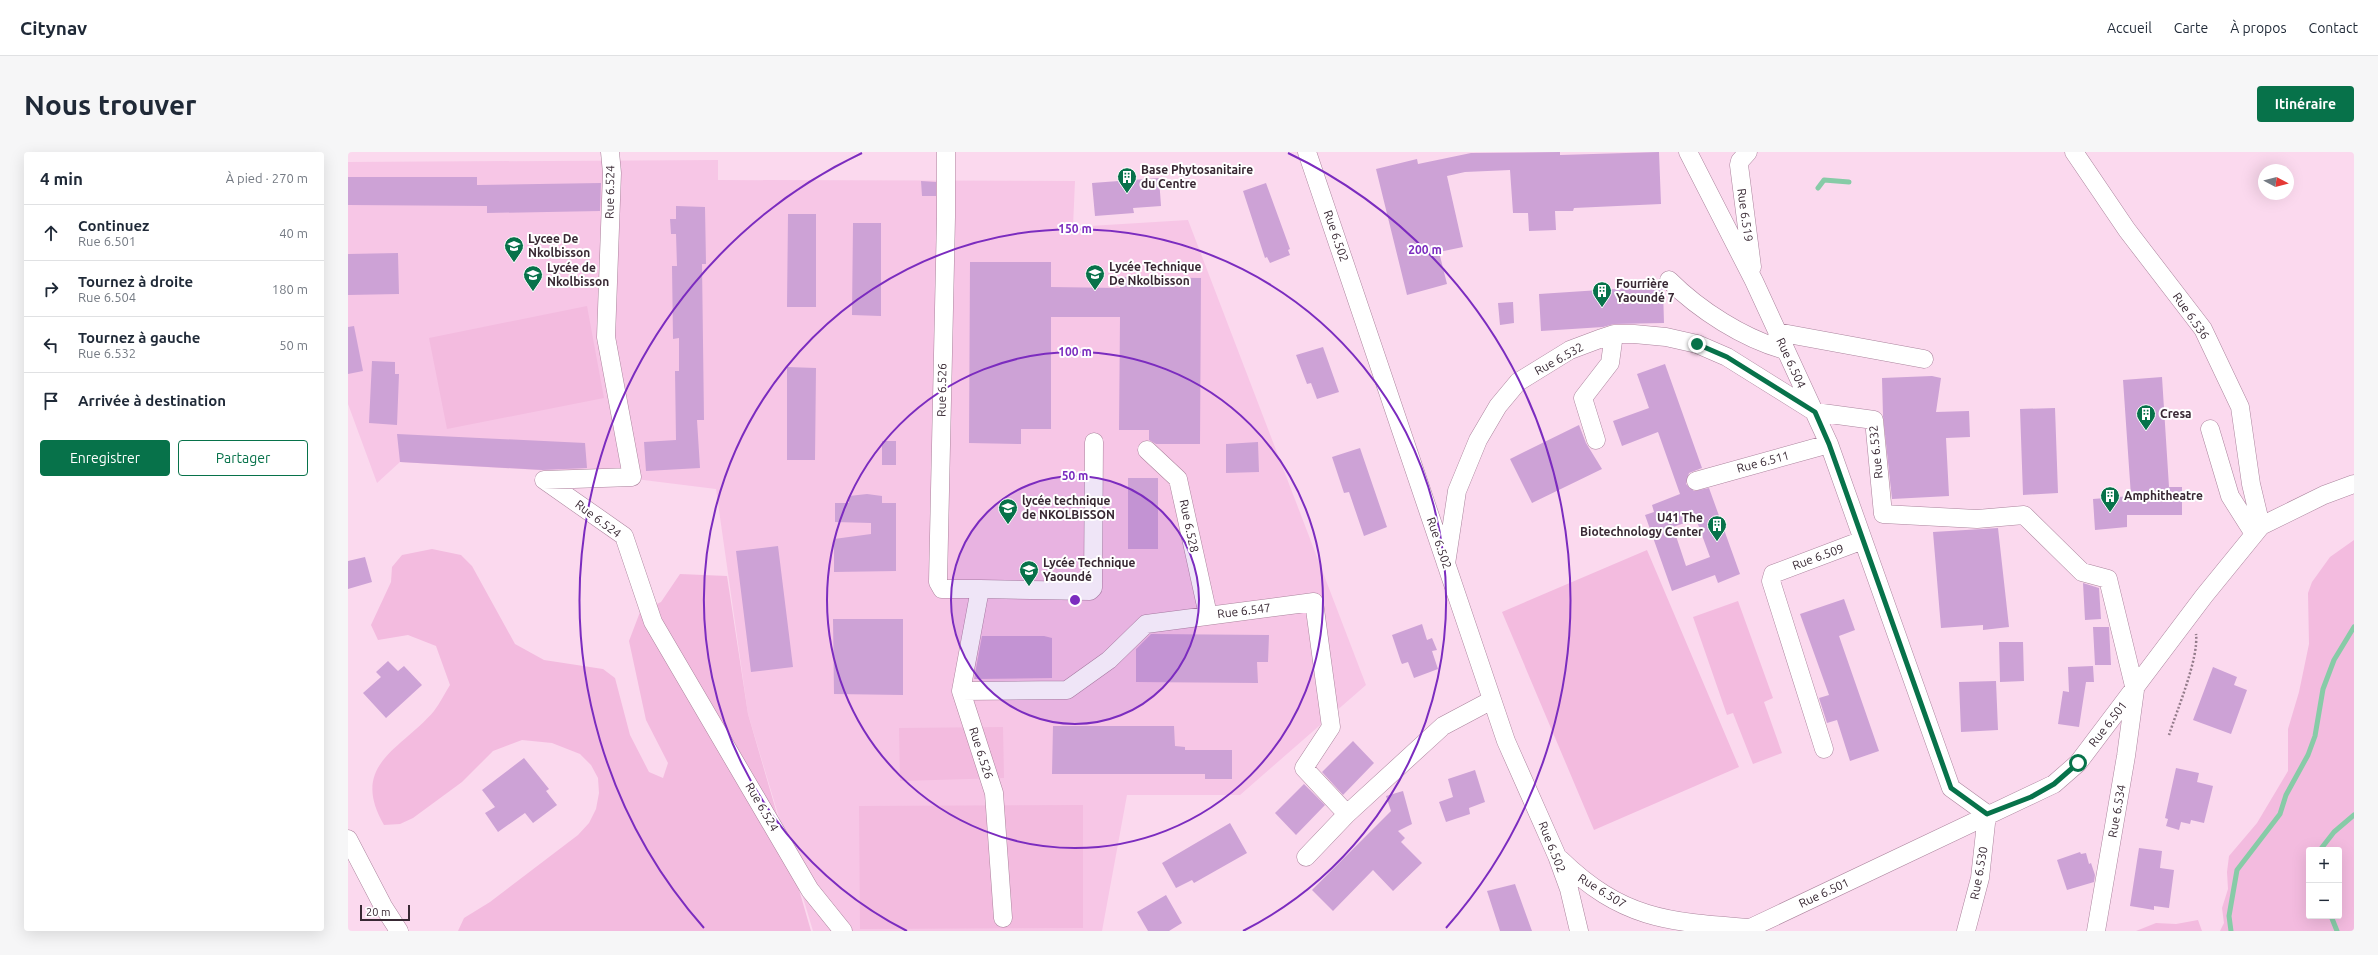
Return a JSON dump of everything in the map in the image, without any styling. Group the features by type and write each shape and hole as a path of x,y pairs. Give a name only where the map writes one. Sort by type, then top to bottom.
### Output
{"street":[{"name":"Rue 6.524","path":"610,152 612,173 606,338 632,477 544,480 624,536 653,622 810,890 843,931"},
{"name":"Rue 6.526","path":"946,152 946,217 938,582 942,589 1090,591 1094,584 1094,442"},
{"name":"Rue 6.502","path":"1307,152 1506,741 1557,856 1569,889 1579,931"},
{"name":"Rue 6.519","path":"1748,152 1740,161 1739,165 1754,281"},
{"name":"Rue 6.536","path":"2074,152 2127,230 2203,329 2240,407 2258,530"},
{"name":"Rue 6.504","path":"1687,153 1754,281 1829,444 1951,788 1987,814"},
{"path":"1669,280 1729,325 1765,345 1785,350"},
{"path":"1777,332 1924,359"},
{"name":"Rue 6.532","path":"1446,564 1457,491 1478,440 1498,406 1518,382 1564,354 1614,334 1666,337 1697,344 1727,357 1815,412 1874,420 1883,514 1977,519 2024,515 2082,572 2108,579 2135,690"},
{"path":"1596,440 1583,398 1610,363 1614,334"},
{"path":"2210,429 2230,496 2258,530"},
{"name":"Rue 6.511","path":"1696,481 1829,444"},
{"name":"Rue 6.528","path":"1147,450 1178,479 1208,615"},
{"name":"Rue 6.501","path":"1746,930 1987,814 2031,797 2054,784 2078,763 2135,690 2190,615 2258,530 2324,495 2354,484"},
{"name":"Rue 6.509","path":"1824,749 1771,585 1773,574 1863,540"},
{"name":"Rue 6.526","path":"980,589 960,691 994,793 1003,918"},
{"name":"Rue 6.547","path":"960,691 1067,690 1109,660 1146,624 1314,602 1330,727 1304,768 1348,814"},
{"name":"Rue 6.534","path":"2096,931 2125,763 2135,690"},
{"path":"1306,857 1348,814 1419,746 1443,726 1492,700"},
{"name":"Rue 6.530","path":"1966,931 1980,878 1987,814"},
{"path":"348,839 383,906 399,931"},
{"name":"Rue 6.507","path":"1557,856 1575,874 1616,902 1640,913 1696,924 1746,930"}],"path":[{"path":"2169,735 2197,643 2196,629 2190,615"}],"shaded area":[{"name":"Lycée Technique Yaoundé","path":"718,160 718,180 1075,181 1073,227 1188,220 1366,685 1240,795 1127,795 1102,931 813,931 748,714 716,489 587,473 400,462 377,483 348,404 348,162"},
{"path":"587,306 604,398 447,429 429,338"},
{"path":"2354,540 2354,931 2220,931 2224,923 2222,908 2228,889 2227,872 2229,856 2257,823 2288,771 2288,729 2299,692 2309,644 2308,593 2312,582 2330,557"},
{"path":"432,549 461,555 472,566 515,644 544,660 603,669 615,678 630,735 649,772 663,778 668,763 646,720 629,641 640,612 661,602 680,574 727,576 748,714 811,931 458,931 464,918 490,902 578,835 589,823 596,809 599,793 598,778 591,765 580,754 552,743 522,740 493,751 462,782 413,818 400,824 384,825 375,804 372,787 376,772 394,748 421,725 434,711 450,685 436,646 408,635 378,640 371,625 391,582 392,567 402,555"},
{"path":"1647,550 1739,767 1594,830 1502,612"},
{"path":"1738,601 1773,698 1764,702 1782,753 1753,764 1733,713 1727,715 1693,617"},
{"path":"1003,727 1004,778 900,781 899,728"},
{"path":"1083,805 1083,928 860,929 859,806"},
{"path":"2198,920 2202,931 2136,931 2156,923 2176,924"}],"building":[{"path":"1560,152 1560,155 1659,152 1661,204 1574,208 1573,211 1555,211 1556,230 1529,231 1528,213 1513,213 1510,170 1465,172 1447,176 1463,247 1439,252 1447,284 1407,295 1376,169 1417,159 1418,164 1471,153"},
{"path":"348,177 477,177 477,185 601,183 600,211 487,213 487,206 348,205"},
{"name":"Base Phytosanitaire du Centre","path":"1159,178 1161,206 1133,208 1134,213 1095,216 1092,183"},
{"path":"921,181 936,182 936,196 922,196"},
{"path":"1266,183 1290,249 1288,250 1290,255 1270,263 1267,257 1265,258 1243,191"},
{"path":"676,206 705,207 706,264 702,264 704,420 697,420 700,468 646,471 644,442 676,440 675,371 679,371 679,338 673,339 672,266 677,266 676,234 671,234 670,219 676,219"},
{"path":"788,214 816,214 816,307 787,307"},
{"path":"853,223 881,223 881,316 852,315"},
{"path":"398,253 399,294 348,295 348,254"},
{"path":"970,262 1051,262 1051,287 1120,288 1120,277 1201,278 1200,444 1156,444 1149,440 1149,430 1119,430 1120,317 1051,317 1051,429 1021,429 1021,444 969,443"},
{"name":"Fourrière Yaoundé 7","path":"1661,286 1663,289 1664,323 1614,324 1603,327 1541,331 1539,294"},
{"path":"1513,302 1514,323 1500,325 1498,303"},
{"path":"354,326 363,371 348,374 348,327"},
{"path":"1323,347 1339,392 1317,399 1311,383 1307,384 1296,355"},
{"path":"372,361 395,362 395,374 399,374 397,425 369,423"},
{"path":"1665,364 1702,468 1689,473 1686,484 1694,491 1709,488 1740,574 1718,583 1715,575 1672,591 1645,515 1654,512 1652,505 1680,494 1658,432 1622,446 1613,421 1649,408 1637,374","holes":["1696,519 1710,557 1686,566 1673,527"]},
{"path":"787,367 816,368 815,460 787,460"},
{"path":"1932,376 1941,378 1936,412 1969,411 1970,437 1946,438 1949,496 1892,499 1883,416 1882,378"},
{"name":"Cresa","path":"2162,377 2169,487 2182,487 2182,515 2127,515 2127,527 2095,530 2093,499 2131,496 2123,380"},
{"path":"2055,408 2058,493 2023,495 2020,409"},
{"path":"1579,425 1586,443 1602,469 1532,503 1510,459"},
{"path":"397,434 585,443 587,468 542,470 400,462"},
{"path":"882,441 896,441 896,465 882,465"},
{"path":"1258,442 1259,472 1226,473 1226,444"},
{"path":"1360,448 1387,527 1364,536 1349,492 1344,493 1332,457"},
{"path":"1128,478 1158,478 1158,549 1128,549"},
{"path":"867,494 882,496 882,503 896,503 896,571 834,572 834,539 871,534 871,523 835,522 835,503 849,503 849,496"},
{"path":"1998,528 2009,627 1983,630 1983,625 1941,628 1933,532"},
{"path":"778,546 793,667 751,672 736,551"},
{"path":"365,557 372,582 348,589 348,561"},
{"path":"2083,583 2099,588 2101,619 2085,620"},
{"path":"1844,599 1855,630 1839,636 1879,751 1850,761 1837,720 1827,723 1819,698 1829,695 1800,614"},
{"path":"833,619 903,619 903,695 834,694"},
{"path":"1422,624 1427,640 1432,638 1437,650 1432,651 1438,669 1414,678 1408,662 1402,664 1392,635"},
{"path":"2093,627 2109,627 2111,665 2095,665"},
{"path":"1151,634 1269,635 1268,662 1257,662 1258,683 1136,682 1136,649"},
{"path":"982,636 1044,636 1052,638 1052,678 974,679"},
{"path":"1999,642 2023,642 2024,681 2000,682"},
{"path":"388,661 398,671 404,666 422,685 386,718 363,693 381,677 376,672"},
{"path":"2093,666 2094,682 2086,682 2079,727 2058,724 2063,691 2069,692 2068,667"},
{"path":"2213,667 2237,677 2234,685 2247,690 2231,734 2193,720"},
{"path":"1996,681 1998,730 1961,732 1959,682"},
{"path":"1053,726 1174,726 1175,746 1185,747 1185,750 1232,750 1232,779 1205,779 1205,774 1052,774"},
{"path":"1353,741 1374,763 1343,795 1322,772"},
{"path":"524,758 549,789 546,791 557,805 533,823 525,813 498,832 485,813 495,807 482,790"},
{"path":"2176,768 2199,773 2197,782 2213,786 2204,823 2191,820 2190,824 2181,822 2179,830 2166,826 2168,819 2165,818"},
{"path":"1475,770 1485,802 1469,808 1470,814 1446,822 1439,802 1453,797 1448,779"},
{"path":"1304,784 1325,805 1296,835 1275,813"},
{"path":"1403,791 1412,824 1398,831 1405,838 1401,842 1422,863 1393,891 1373,870 1333,911 1312,890 1391,811 1386,796"},
{"path":"1230,823 1247,853 1194,883 1192,880 1176,888 1162,863"},
{"path":"2139,848 2162,851 2160,868 2174,870 2169,908 2154,906 2154,910 2130,906"},
{"path":"2080,852 2081,854 2086,853 2089,864 2091,863 2095,875 2094,882 2067,890 2057,860"},
{"path":"1515,884 1532,931 1500,931 1487,891"},
{"path":"1166,895 1182,923 1169,931 1148,931 1137,912"}],"waterway":[{"path":"1818,188 1824,180 1849,182"},
{"path":"2231,931 2229,916 2237,870 2280,814 2286,795 2308,755 2315,736 2323,689 2334,660 2354,627"},
{"path":"2322,847 2334,832 2354,815"},
{"path":"2332,919 2337,931"}],"place":[{"name":"Base Phytosanitaire du Centre","path":"1127,194"},
{"name":"Lycee De Nkolbisson","path":"514,263"},
{"name":"Lycée Technique De Nkolbisson","path":"1095,291"},
{"name":"Lycée de Nkolbisson","path":"533,292"},
{"name":"Fourrière Yaoundé 7","path":"1602,308"},
{"name":"Cresa","path":"2146,431"},
{"name":"Amphitheatre","path":"2110,513"},
{"name":"lycée technique de NKOLBISSON","path":"1008,525"},
{"name":"U41 The Biotechnology Center","path":"1717,542"},
{"name":"Lycée Technique Yaoundé","path":"1029,587"}],"route":[{"path":"1697,344 1727,357 1815,412 1829,444 1951,788 1987,814 2031,797 2054,784 2078,763"}]}
